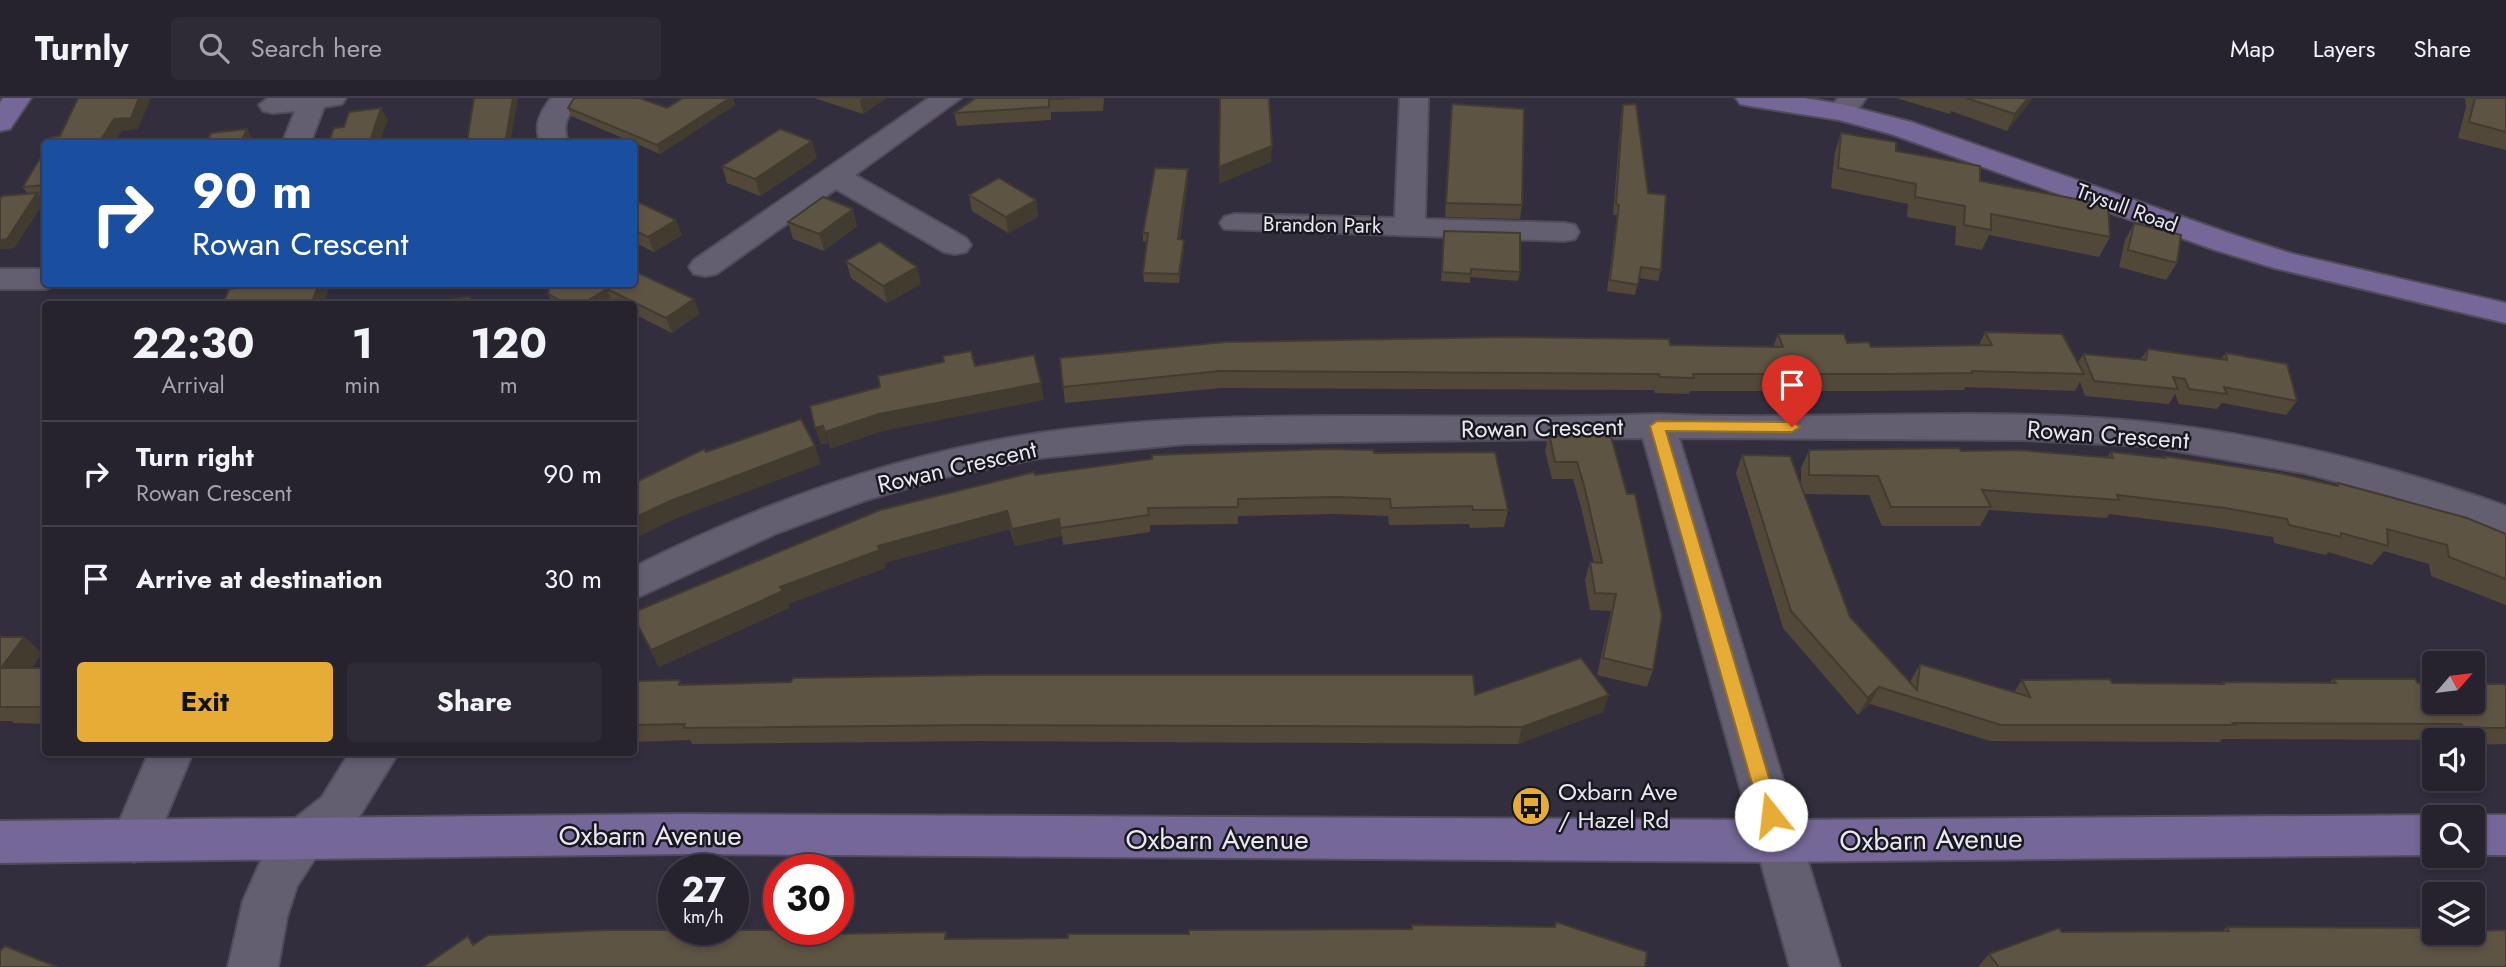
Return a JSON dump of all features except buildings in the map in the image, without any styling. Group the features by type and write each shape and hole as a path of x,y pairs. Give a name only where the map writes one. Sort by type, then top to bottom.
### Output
{"street":[{"path":"0,123 17,98"},
{"path":"553,140 549,131 553,111 566,98"},
{"path":"705,267 947,98"},
{"name":"Brandon Park","path":"1410,227 1414,98"},
{"name":"Trysull Road","path":"1750,98 1847,105 1901,128 2226,243 2285,261 2506,313"},
{"path":"272,105 322,99"},
{"path":"298,140 322,99"},
{"path":"835,176 954,245"},
{"name":"Brandon Park","path":"1235,223 1564,234"},
{"path":"0,279 42,279"},
{"path":"1657,426 1815,967"},
{"name":"Rowan Crescent","path":"637,583 754,526 870,487 991,454 1119,436 1186,432 1657,426 2027,428 2163,437 2316,463 2406,487 2506,521"},
{"path":"134,841 169,756"},
{"path":"253,967 261,915 277,872 302,840 337,812 363,766 373,756"},
{"name":"Oxbarn Avenue","path":"0,842 682,834 1778,841 2422,835"},
{"path":"2485,835 2506,835"}],"place":[{"name":"Oxbarn Ave / Hazel Rd","path":"1531,806"}],"route":[{"path":"1771,815 1657,426 1792,427"}]}
